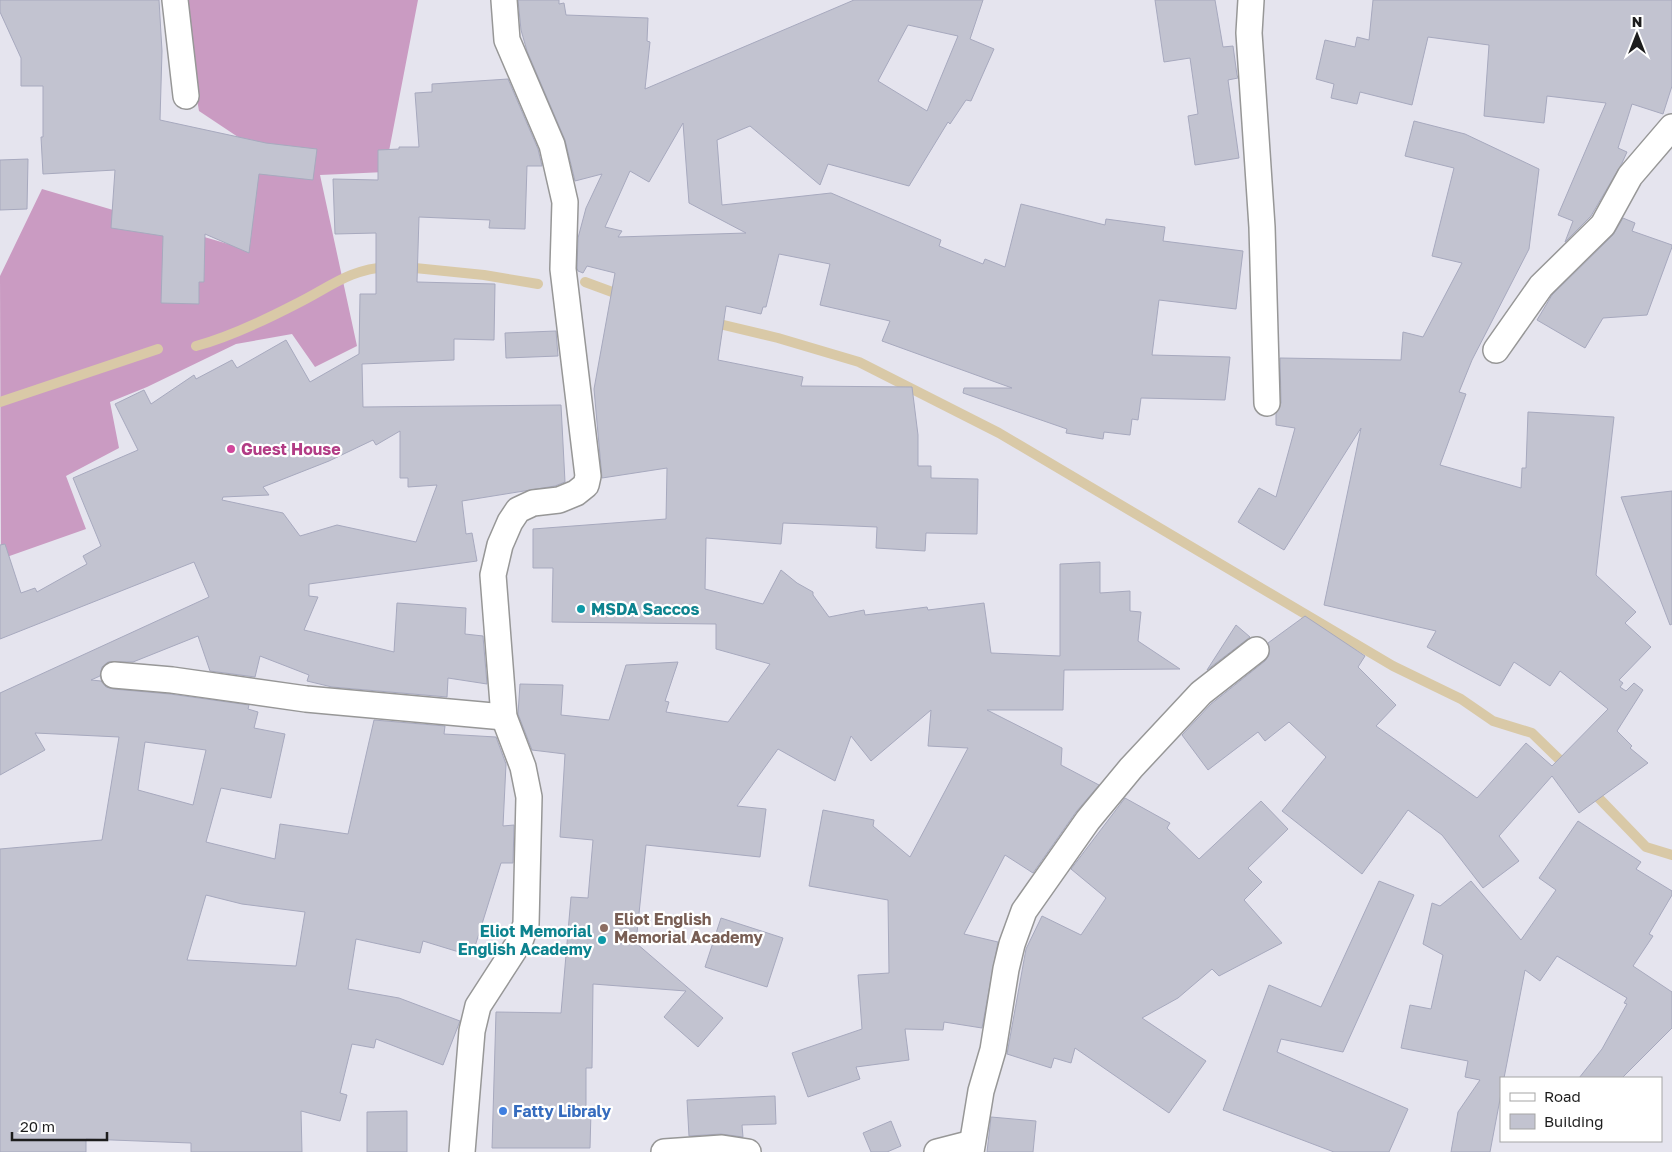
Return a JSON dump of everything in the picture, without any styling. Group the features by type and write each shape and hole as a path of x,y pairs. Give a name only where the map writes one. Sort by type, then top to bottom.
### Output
{"street":[{"path":"175,0 186,96"},
{"path":"462,1152 472,1031 478,1006 520,940 526,924 529,797 523,767 504,718 493,575 500,545 510,522 518,510 533,503 558,500 576,493 586,485 588,476 563,269 565,202 552,145 508,40 504,0"},
{"path":"1250,0 1249,33 1262,227 1267,403"},
{"path":"1496,350 1541,286 1603,224 1630,176 1672,128"},
{"path":"937,1152 972,1147 981,1091 993,1050 1008,960 1024,910 1088,820 1131,768 1201,693 1256,650"},
{"path":"114,675 172,680 306,698 504,718"},
{"path":"664,1152 722,1148 748,1152"}],"shaded area":[{"path":"180,0 418,0 385,172 320,175 357,346 315,367 292,334 236,344 147,387 110,402 119,448 66,476 86,529 1,559 0,276 42,189 245,249 256,149 199,111"}],"building":[{"path":"0,0 159,0 162,51 160,120 266,143 317,149 313,180 259,174 249,253 205,234 204,282 199,282 199,304 161,303 163,236 111,228 115,170 43,174 41,137 43,137 43,86 21,86 21,58 0,12"},
{"path":"518,0 559,0 559,4 564,3 566,15 648,18 647,41 650,42 645,89 854,0 983,0 970,39 994,49 971,101 966,100 950,124 948,122 909,186 828,164 820,185 750,126 717,140 722,205 831,193 941,240 939,246 983,264 985,259 1005,267 1021,204 1105,225 1106,219 1165,227 1163,241 1243,251 1236,309 1159,300 1152,355 1230,357 1225,400 1141,398 1138,420 1132,419 1130,435 1104,432 1103,439 1066,433 1067,429 963,393 964,388 1012,388 882,341 890,321 820,305 830,264 779,254 766,307 763,307 761,314 726,306 718,360 803,377 801,386 912,387 918,435 918,466 931,466 931,478 978,479 977,534 926,533 925,551 876,548 877,527 783,523 781,544 706,538 705,589 763,604 781,570 797,583 813,592 813,595 829,617 864,610 865,615 927,607 928,610 984,603 991,653 1060,656 1060,564 1100,562 1100,593 1130,591 1130,611 1141,612 1138,641 1180,669 1064,670 1063,710 987,710 1062,748 1061,765 1099,785 1076,812 1033,873 1005,855 964,934 998,942 982,1028 944,1022 943,1030 905,1029 909,1060 856,1067 860,1079 808,1097 792,1053 862,1029 858,975 889,973 888,900 809,886 823,810 874,820 873,826 910,857 968,748 928,746 931,710 871,761 851,736 835,781 778,749 737,806 766,809 760,857 646,845 636,943 723,1018 698,1047 664,1017 686,991 593,984 592,1068 586,1068 586,1110 591,1111 590,1148 492,1148 496,1012 561,1013 571,897 588,898 593,840 560,837 565,754 532,750 518,714 520,684 563,685 561,715 609,720 626,665 678,662 665,701 669,702 666,712 728,722 770,664 716,649 716,624 552,622 553,568 533,568 533,529 666,519 667,468 602,478 594,389 615,273 587,266 583,273 578,271 577,268 578,238 586,208 602,174 575,181 565,140 527,51 521,30","holes":["908,25 958,36 927,111 878,81","683,123 689,203 746,233 618,237 622,231 605,227 630,171 649,182"]},
{"path":"1155,0 1215,0 1223,47 1233,46 1238,78 1228,80 1239,158 1195,165 1188,116 1198,114 1190,58 1164,62"},
{"path":"1373,0 1672,0 1672,86 1663,114 1632,104 1618,148 1627,152 1622,163 1591,216 1565,242 1573,221 1558,215 1606,103 1547,96 1544,123 1484,116 1489,45 1428,37 1412,105 1360,92 1357,104 1331,98 1334,84 1316,79 1325,40 1355,47 1357,37 1369,40"},
{"path":"508,79 538,149 542,166 527,166 525,229 489,228 490,220 419,217 417,282 495,284 494,340 454,339 454,360 362,364 363,407 561,405 565,482 555,486 462,501 466,534 472,533 477,561 309,584 309,596 318,597 304,630 394,652 397,603 466,608 465,634 483,636 487,684 448,678 447,697 332,687 307,681 309,675 260,656 255,677 210,671 198,636 133,662 108,662 102,667 100,676 91,680 101,681 106,687 113,689 170,694 249,705 248,709 258,712 254,728 285,734 271,798 221,788 206,842 275,859 280,824 348,834 374,720 445,726 444,734 496,737 506,764 503,826 514,825 513,863 501,863 472,956 423,941 420,953 356,939 348,989 399,998 460,1021 443,1065 376,1039 374,1048 352,1044 340,1093 347,1095 340,1121 301,1111 302,1152 191,1152 191,1143 86,1139 86,1152 0,1152 0,849 102,840 119,737 35,733 45,750 0,775 0,693 209,597 194,562 0,639 0,545 5,544 21,593 35,588 37,592 87,564 83,556 101,546 73,478 138,450 115,404 144,390 151,404 194,375 196,379 232,360 237,368 286,340 310,382 359,354 360,294 376,294 376,233 335,234 333,179 378,180 378,150 419,147 415,93 432,92 432,84","holes":["400,431 400,478 408,478 408,487 437,485 416,542 337,525 300,536 283,513 222,500 223,497 269,495 263,487 329,461 373,440 376,445","145,742 206,750 193,805 138,790","206,895 242,904 305,912 296,966 187,960"]},
{"path":"1414,121 1465,134 1539,169 1529,249 1472,360 1459,392 1466,394 1440,465 1521,488 1522,468 1526,468 1528,412 1614,417 1596,575 1636,612 1625,623 1651,647 1619,680 1623,683 1620,687 1626,691 1634,683 1643,690 1617,731 1632,746 1630,748 1648,763 1579,813 1552,776 1499,836 1519,861 1483,888 1442,835 1408,810 1362,874 1282,811 1326,757 1289,722 1265,741 1258,732 1208,770 1182,735 1211,704 1265,661 1269,655 1268,643 1305,616 1365,656 1358,667 1396,705 1376,726 1477,798 1526,743 1552,766 1608,709 1560,671 1550,686 1514,662 1500,686 1427,647 1436,631 1324,605 1361,428 1284,550 1238,522 1259,488 1276,497 1295,428 1276,425 1276,413 1281,403 1280,358 1401,360 1403,332 1423,337 1462,263 1432,256 1454,168 1405,156"},
{"path":"28,159 27,209 0,210 0,160"},
{"path":"1623,218 1635,223 1632,231 1672,245 1672,247 1647,315 1603,318 1585,348 1537,320 1552,295 1613,235"},
{"path":"556,331 558,356 506,358 505,333"},
{"path":"1672,491 1672,624 1670,625 1621,497"},
{"path":"1236,625 1250,637 1207,670"},
{"path":"1125,798 1170,823 1167,828 1199,859 1261,801 1288,829 1248,868 1262,882 1244,900 1282,943 1219,976 1212,969 1178,998 1142,1018 1206,1061 1169,1113 1075,1048 1071,1063 1054,1058 1051,1068 1007,1054 1026,949 1042,916 1081,935 1106,898 1071,869"},
{"path":"1578,821 1641,862 1636,869 1672,891 1672,895 1649,934 1653,936 1633,966 1672,992 1672,1028 1623,1077 1580,1077 1602,1049 1627,1004 1624,1003 1627,998 1557,956 1540,981 1525,970 1504,1077 1500,1077 1500,1099 1490,1152 1451,1152 1458,1112 1480,1080 1465,1077 1468,1061 1401,1048 1410,1005 1431,1009 1443,955 1423,944 1432,903 1440,906 1471,881 1521,940 1556,890 1539,878"},
{"path":"1379,881 1414,895 1343,1052 1281,1039 1277,1052 1408,1109 1389,1152 1334,1152 1223,1110 1269,985 1321,1007"},
{"path":"721,918 783,938 767,987 705,967"},
{"path":"775,1096 776,1124 742,1125 743,1137 721,1134 689,1136 687,1100"},
{"path":"407,1111 407,1152 367,1152 367,1112"},
{"path":"991,1117 1036,1121 1033,1152 987,1152"},
{"path":"891,1121 901,1146 887,1152 871,1152 863,1133"}],"waterway":[{"path":"196,346 222,338 260,322 350,275 388,267"},
{"path":"405,267 484,275 538,284"},
{"path":"585,282 623,296"},
{"path":"711,322 778,338 859,362 999,433 1393,666 1461,699 1493,721 1532,733 1568,768"},
{"path":"0,402 158,349"},
{"path":"1591,790 1646,847 1672,855"}],"place":[{"name":"Guest House","path":"231,449"},
{"name":"MSDA Saccos","path":"581,609"},
{"name":"Eliot English Memorial Academy","path":"604,928"},
{"name":"Eliot Memorial English Academy","path":"602,940"},
{"name":"Fatty Libraly","path":"503,1111"}]}
